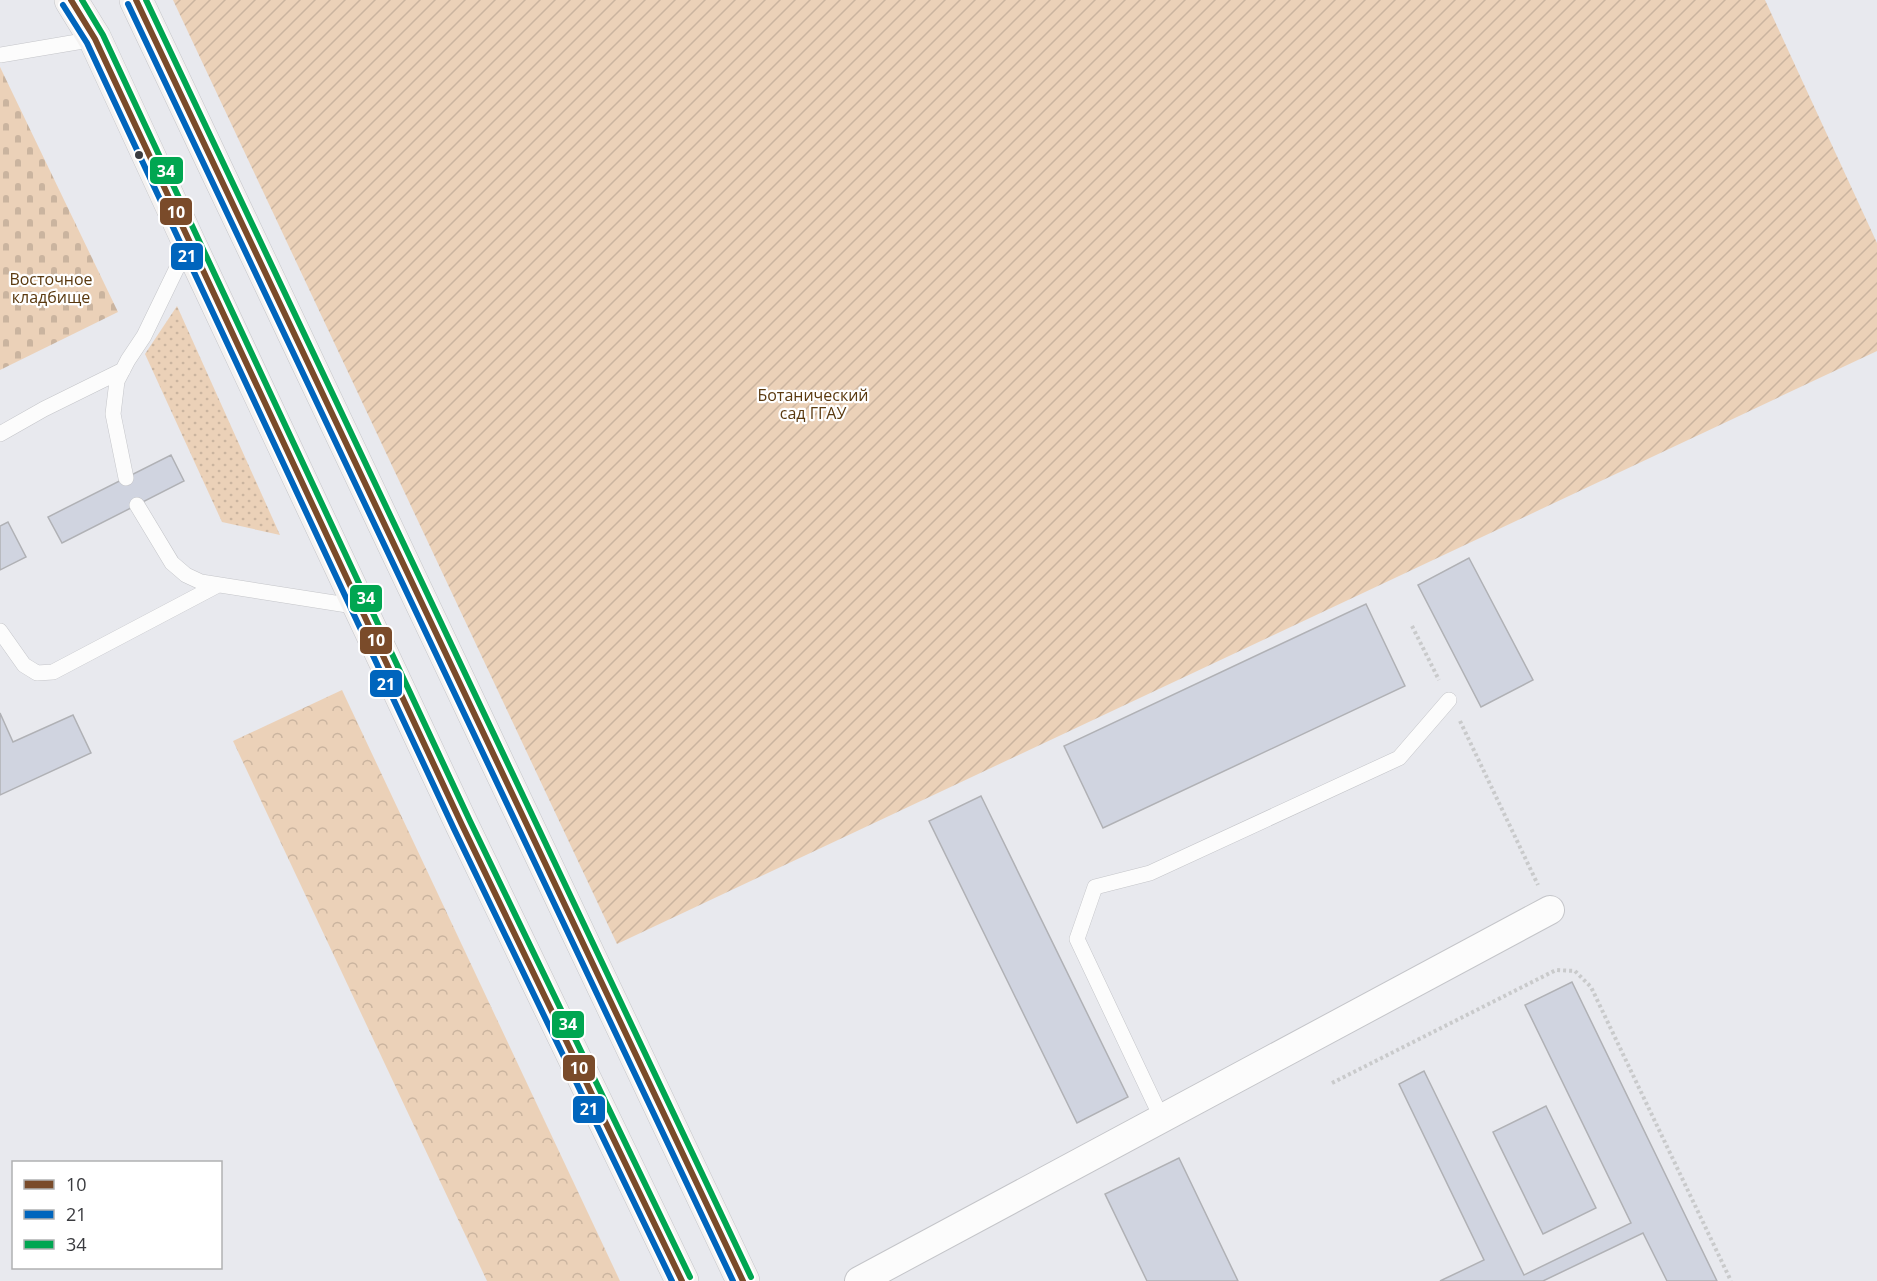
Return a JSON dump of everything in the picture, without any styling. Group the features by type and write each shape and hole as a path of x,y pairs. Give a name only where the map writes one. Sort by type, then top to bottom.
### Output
{"main road":[{"path":"71,0 95,39 457,814 682,1281"},
{"path":"136,0 743,1281"}],"street":[{"path":"859,1281 1550,910"}],"lane":[{"path":"0,56 95,39"},
{"path":"126,478 113,414 117,381 144,336 189,243"},
{"path":"0,434 44,409 123,370"},
{"path":"137,505 172,563 186,575 201,582 360,607"},
{"path":"0,631 24,665 37,673 53,672 218,585"},
{"path":"1162,1119 1077,939 1095,886 1150,873 1399,758 1449,700"}],"path":[{"path":"1412,626 1550,910"},
{"path":"1332,1083 1556,970 1575,971 1591,987 1731,1281"}],"green space":[{"name":"Ботанический сад ГГАУ","path":"173,0 1765,0 1877,243 1877,351 617,944"},
{"name":"Восточное кладбище","path":"0,67 118,312 0,370"},
{"path":"177,306 280,535 222,522 145,354"},
{"path":"342,690 620,1281 487,1281 233,741"}],"building":[{"path":"171,455 184,481 62,543 48,517"},
{"path":"8,522 26,557 0,570 0,526"},
{"path":"1469,558 1533,680 1481,707 1418,585"},
{"path":"1366,604 1405,686 1103,828 1064,746"},
{"path":"0,713 13,742 73,715 91,753 0,795"},
{"path":"981,796 1128,1097 1077,1123 929,821"},
{"path":"1572,982 1717,1281 1667,1281 1643,1233 1543,1281 1440,1281 1484,1260 1399,1084 1424,1071 1524,1275 1631,1223 1525,1005"},
{"path":"1546,1106 1596,1208 1543,1234 1493,1132"},
{"path":"1179,1158 1238,1281 1147,1281 1105,1194"}],"transit line":[{"name":"10","path":"71,0 95,39 462,825 682,1281"},
{"name":"34","path":"82,0 103,35 470,821 690,1277"},
{"name":"10","path":"136,0 743,1281"},
{"name":"34","path":"146,0 751,1277"},
{"name":"21","path":"128,4 733,1281"},
{"name":"21","path":"63,5 87,43 454,829 672,1281"}]}
